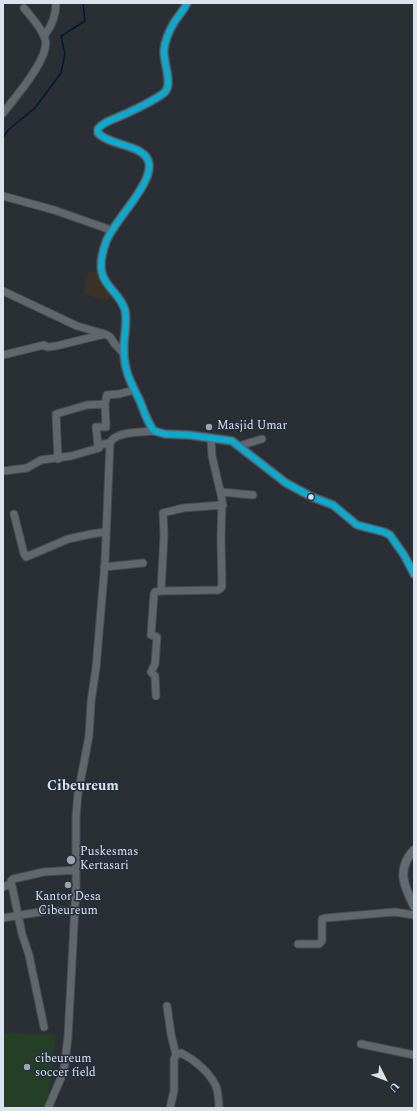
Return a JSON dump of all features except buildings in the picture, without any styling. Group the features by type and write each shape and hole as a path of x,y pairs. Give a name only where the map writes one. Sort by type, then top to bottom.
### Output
{"main road":[{"path":"187,3 175,22 164,48 164,60 168,83 165,91 138,108 104,123 98,129 98,133 106,139 143,154 149,161 150,167 149,173 138,194 111,230 106,240 102,258 102,274 104,280 121,300 125,312 125,367 134,390 148,423 154,431 165,434 232,441 286,483 312,497 333,505 356,525 384,532 390,536 404,555 414,574"},
{"path":"414,850 407,858 403,874 406,887 414,906"}],"street":[{"path":"44,36 52,24 56,10 56,3"},
{"path":"3,113 35,70 44,53 46,41 44,36 24,8"},
{"path":"3,196 54,210 111,230"},
{"path":"3,291 77,326 105,334 110,337 124,354"},
{"path":"3,355 43,346 56,346 105,334"},
{"path":"3,471 27,468 41,460 58,459 98,450 96,427 106,426 105,404 107,395 119,394 134,390"},
{"path":"58,459 56,414 87,405 105,404"},
{"path":"48,1108 64,1068 68,1038 76,870 76,816 78,794 89,736 91,702 96,668 104,567 110,443 113,438 120,434 154,431"},
{"path":"156,696 154,676 151,672 155,664 157,637 151,635 155,592 221,588 222,505 221,492 212,456 211,438"},
{"path":"239,446 262,439"},
{"path":"98,445 110,443"},
{"path":"221,492 253,495"},
{"path":"161,591 164,535 163,513 183,508 222,505"},
{"path":"14,514 26,557 68,540 106,532"},
{"path":"104,567 144,562"},
{"path":"44,1027 29,955 22,934 11,881 13,879 44,872 76,870"},
{"path":"3,887 12,884"},
{"path":"3,918 46,911 74,911"},
{"path":"298,944 319,944 322,941 322,920 326,918 395,912 414,915"},
{"path":"168,1006 171,1034 176,1055 174,1060 173,1098 170,1108"},
{"path":"361,1044 414,1055"},
{"path":"176,1055 181,1053 189,1057 208,1075 217,1089 219,1108"}],"shaded area":[{"path":"88,271 99,273 116,298 109,298 108,300 100,299 83,293"}],"green space":[{"name":"cibeureum soccer field","path":"3,1033 56,1034 48,1101 43,1108 3,1107"}],"waterway":[{"path":"3,138 8,130 35,108 61,73 65,54 61,36 85,21 83,3"}],"transit line":[{"path":"187,3 173,24 165,42 164,55 168,78 165,92 142,106 106,122 98,129 98,133 103,137 139,151 148,160 149,169 141,190 110,233 101,261 103,276 107,284 121,301 125,310 126,320 124,359 129,378 154,431 165,434 189,435 232,441 286,483 312,497 333,505 357,525 390,535 404,555 414,574"}],"place":[{"name":"Masjid Umar","path":"209,427"},
{"name":"Puskesmas Kertasari","path":"71,860"},
{"name":"Kantor Desa Cibeureum","path":"68,885"},
{"name":"cibeureum soccer field","path":"27,1067"}],"district":[{"name":"Cibeureum","path":"83,787"}]}
